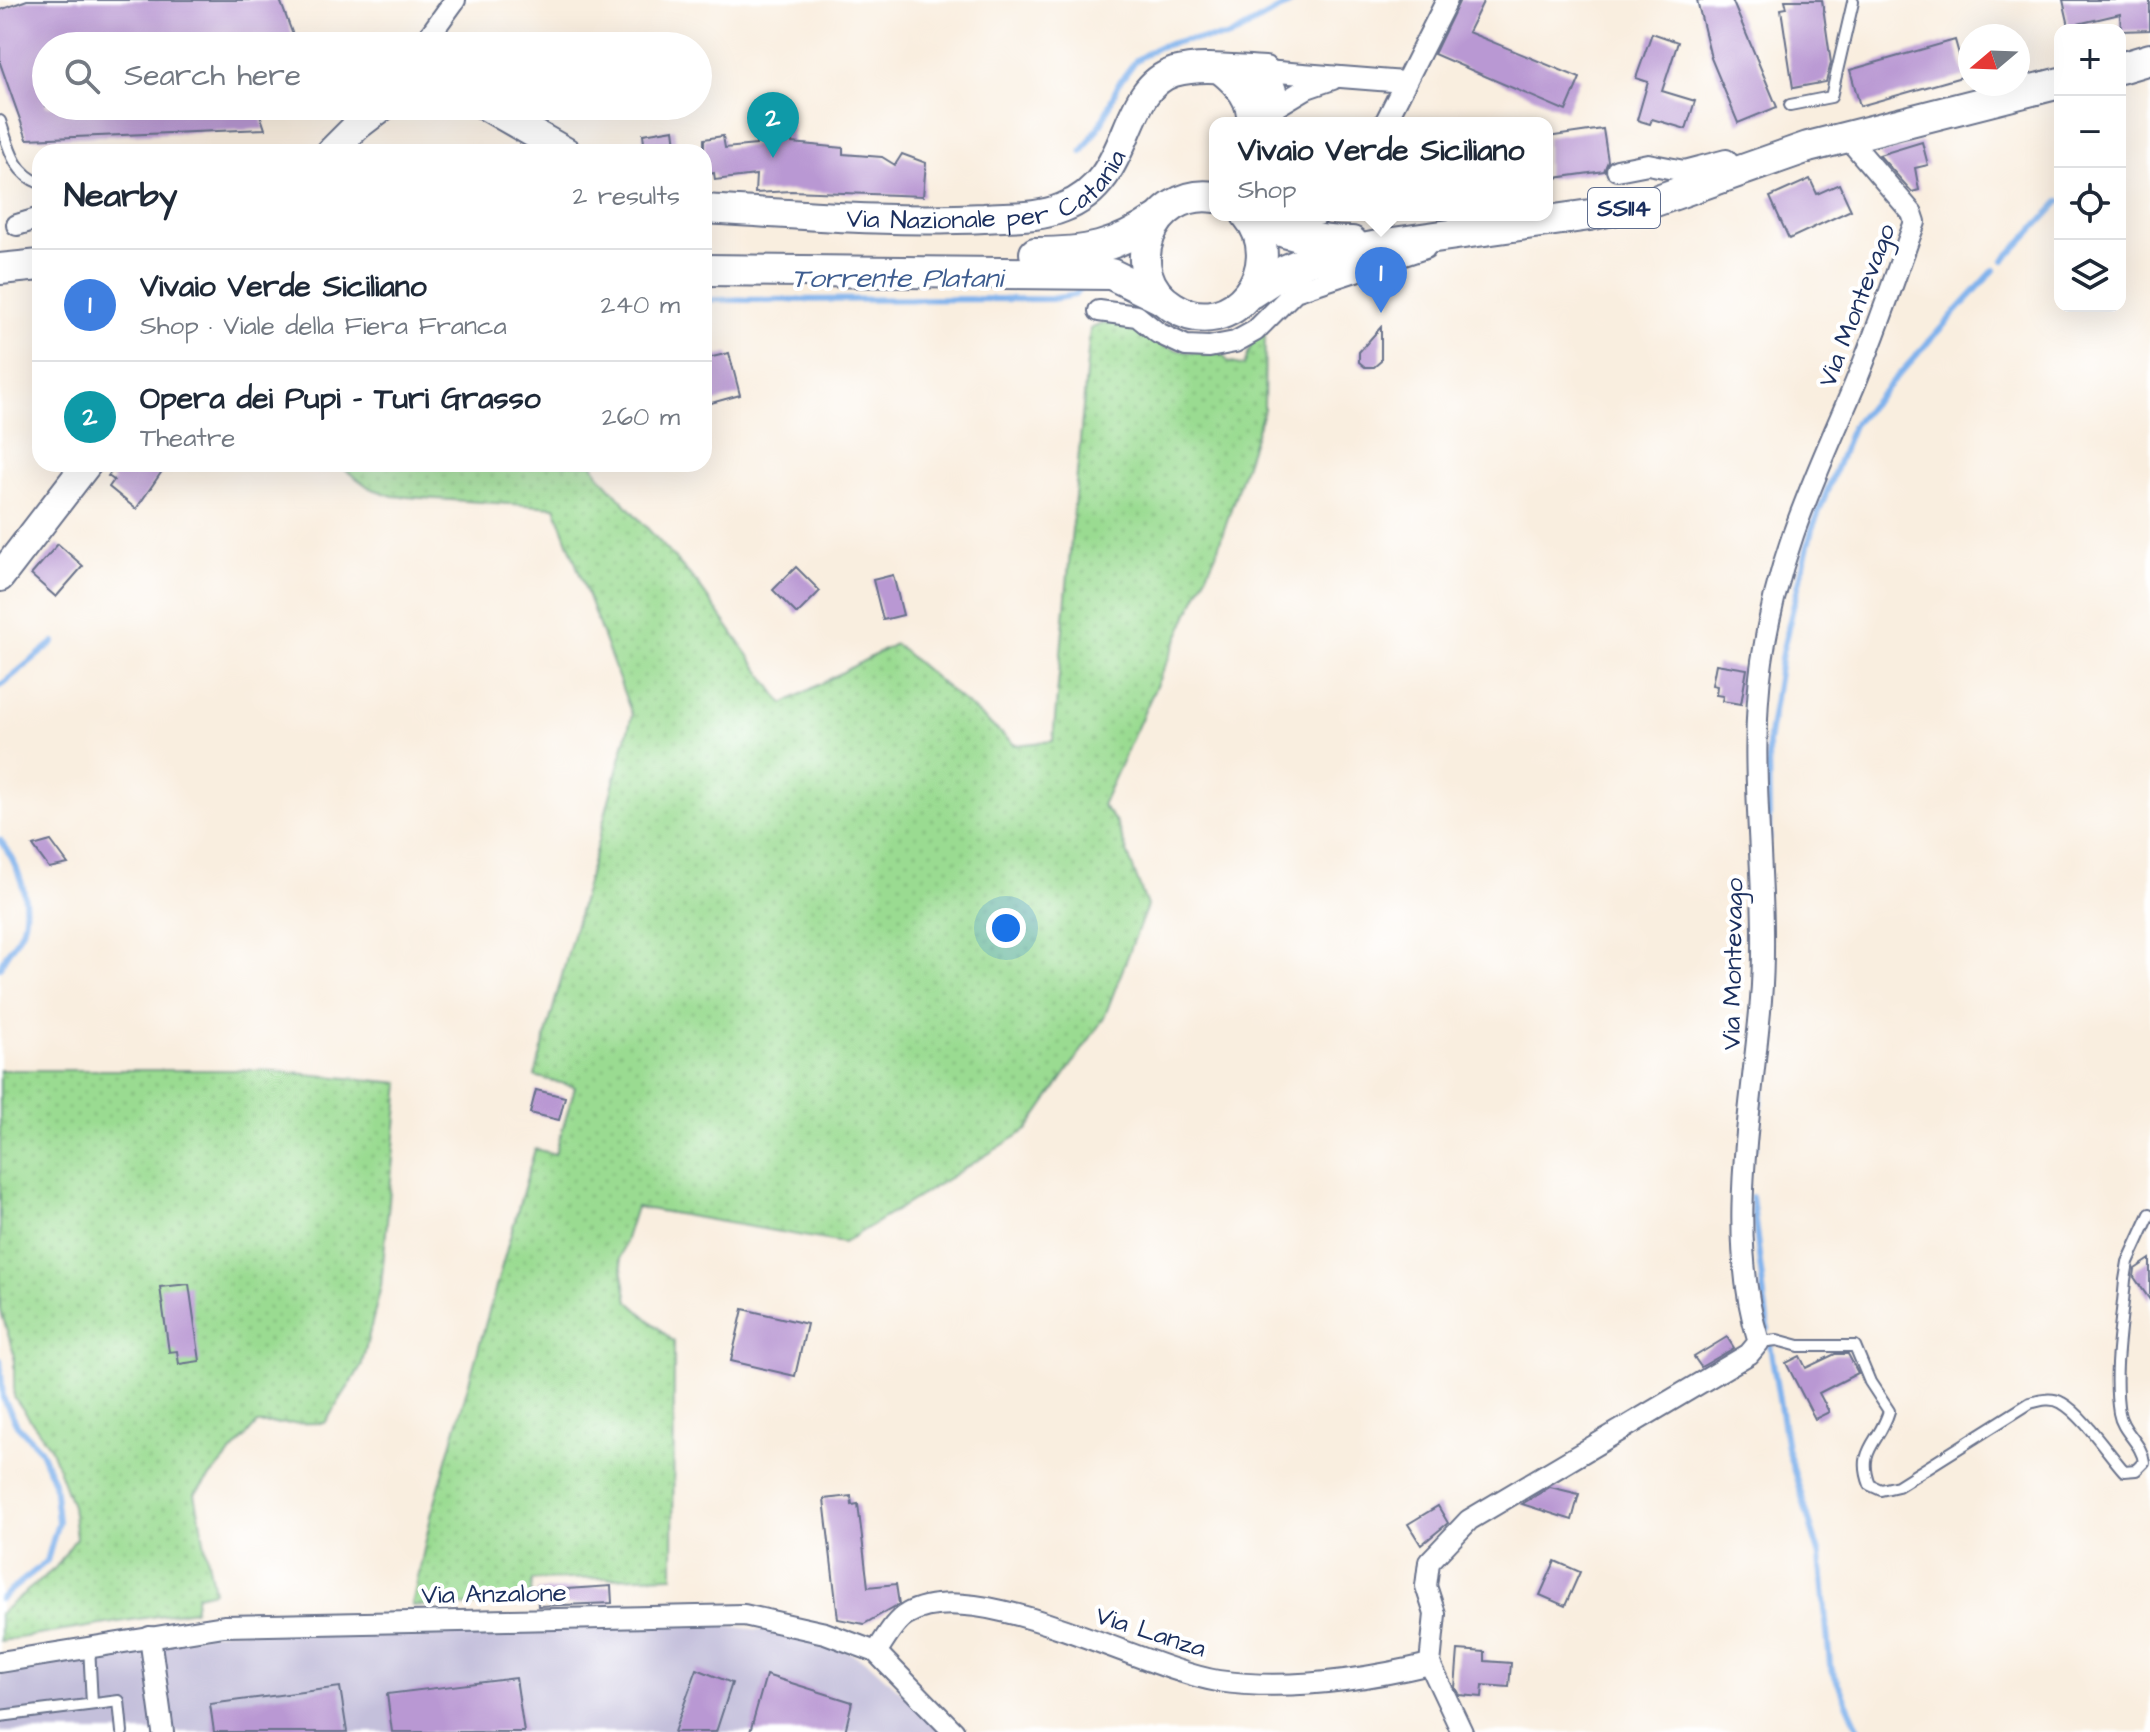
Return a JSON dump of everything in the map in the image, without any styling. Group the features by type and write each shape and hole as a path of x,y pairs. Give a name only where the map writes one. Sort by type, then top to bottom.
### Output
{"main road":[{"name":"Via Nazionale per Catania","path":"712,209 933,221 1041,214 1084,197 1102,180 1118,157 1137,106 1161,78 1195,69 1265,71"},
{"path":"1221,70 1240,85 1259,117"},
{"path":"1261,117 1273,94 1265,71"},
{"name":"SS114","path":"1553,219 1655,201 1846,136 2054,84"},
{"path":"339,144 365,120"},
{"path":"510,120 552,144"},
{"path":"712,250 1071,253 1105,248 1133,235 1171,206 1202,198"},
{"path":"1157,219 1147,237 1145,263 1150,283 1162,299"},
{"path":"1251,221 1260,236 1263,255 1260,275 1251,293"},
{"path":"1257,221 1271,229 1311,239 1393,243"},
{"name":"SS114","path":"1393,243 1541,221"},
{"path":"712,270 1111,274 1185,312 1211,315 1230,310 1278,274 1309,260 1393,243"},
{"path":"0,269 32,266"},
{"path":"0,577 81,472"}],"street":[{"path":"432,32 455,0"},
{"path":"1388,117 1447,0"},
{"path":"1265,71 1404,82"},
{"path":"1263,117 1307,88 1340,76"},
{"name":"Via Montevago","path":"1759,1342 1747,1304 1744,1214 1762,995 1763,900 1756,796 1762,662 1786,546 1850,396 1915,222 1912,213 1846,136"},
{"path":"1617,170 1648,164 1684,171 1726,160 1738,173"},
{"path":"17,225 32,220"},
{"path":"1099,311 1137,316 1158,333 1186,346 1209,347 1235,342 1255,331 1295,291 1455,236"},
{"path":"1462,1732 1430,1664 1435,1614 1426,1586 1429,1562 1469,1520 1749,1354 1759,1342"},
{"name":"Via Lanza","path":"876,1652 902,1616 915,1609 948,1606 1008,1611 1216,1681 1368,1679 1430,1664"},
{"name":"Via Anzalone","path":"0,1662 224,1626 744,1615 825,1633 876,1652 954,1732"},
{"path":"150,1637 163,1732"}],"lane":[{"path":"1790,105 1831,97 1853,2"},
{"path":"0,121 17,168 32,180"},
{"path":"1759,1342 1777,1340 1799,1346 1843,1343 1855,1346 1870,1382 1889,1411 1885,1424 1867,1449 1863,1468 1870,1485 1881,1490 1898,1486 2030,1403 2047,1399 2062,1402 2073,1412 2124,1471 2136,1470 2144,1462 2143,1453 2123,1426 2118,1397 2126,1271 2150,1214"},
{"path":"89,1646 92,1704"},
{"path":"0,1716 119,1701 122,1732"}],"shaded area":[{"path":"695,1621 824,1639 869,1663 945,1732 0,1732 0,1672 226,1631"}],"green space":[{"path":"1123,322 1170,348 1194,353 1222,353 1228,362 1244,366 1252,342 1265,334 1264,409 1216,554 1102,805 1116,822 1147,906 1104,1018 1027,1130 843,1243 636,1207 620,1258 628,1301 674,1342 673,1576 532,1580 530,1605 412,1606 431,1516 535,1149 555,1154 575,1087 535,1076 632,715 555,507 393,496 370,488 348,472 597,472 698,584 783,704 895,644 1015,745 1053,741 1090,329 1101,324"},
{"path":"0,1070 262,1070 400,1083 381,1286 361,1367 325,1423 257,1424 195,1494 214,1591 197,1595 194,1610 0,1641 0,1613 55,1568 76,1538 72,1506 50,1447 14,1397 14,1354 0,1308"}],"building":[{"path":"27,0 280,0 292,32 32,32 32,120 262,120 265,129 27,139 0,63 0,10"},
{"path":"1460,0 1484,0 1468,32 1580,78 1566,111 1434,54"},
{"path":"1697,0 1732,0 1777,107 1738,123 1711,58"},
{"path":"1785,0 1822,0 1831,63 1826,82 1793,88 1781,9 1787,8"},
{"path":"2063,0 2150,0 2150,30 2126,31 2126,24 2121,24 2120,14 2069,24"},
{"path":"1652,33 1678,42 1662,91 1695,101 1686,129 1652,119 1650,124 1637,120 1648,82 1636,78"},
{"path":"1955,40 1958,51 1958,78 1860,106 1850,70"},
{"path":"757,121 792,121 792,143 843,148 843,154 882,157 895,165 902,154 926,163 923,196 791,191 755,193 756,175 715,180 712,173 712,144 704,144 704,139 723,136 725,148 756,145"},
{"path":"674,129 676,144 644,144 643,134"},
{"path":"1603,129 1608,161 1604,171 1553,178 1553,136"},
{"path":"1922,142 1928,165 1915,168 1919,190 1912,192 1879,155"},
{"path":"1810,179 1817,194 1839,184 1851,210 1789,239 1770,197"},
{"path":"1381,327 1381,361 1374,367 1365,367 1359,362 1359,352"},
{"path":"729,353 740,395 712,403 712,357"},
{"path":"111,472 161,472 136,509 109,487 114,480 108,476"},
{"path":"58,544 83,566 56,597 31,575"},
{"path":"796,567 820,591 797,614 773,590"},
{"path":"893,575 903,615 883,620 873,580"},
{"path":"1716,664 1747,669 1741,704 1722,701 1723,696 1716,695 1717,686 1712,685"},
{"path":"51,841 68,864 49,868 33,846"},
{"path":"536,1090 565,1097 559,1120 530,1113"},
{"path":"2150,1259 2150,1300 2134,1277 2135,1269"},
{"path":"189,1284 200,1361 179,1364 177,1351 169,1352 160,1287"},
{"path":"743,1309 807,1324 795,1376 731,1361"},
{"path":"1727,1337 1734,1348 1701,1367 1694,1357"},
{"path":"1835,1354 1848,1354 1858,1373 1819,1393 1829,1412 1815,1419 1786,1363 1800,1356 1806,1368"},
{"path":"1550,1487 1579,1494 1572,1520 1522,1504"},
{"path":"851,1496 852,1505 858,1504 868,1587 896,1584 899,1604 864,1624 838,1619 824,1499"},
{"path":"1438,1506 1448,1523 1421,1545 1408,1524"},
{"path":"1555,1561 1580,1572 1565,1606 1540,1595"},
{"path":"611,1586 612,1603 538,1606 537,1591"},
{"path":"1458,1650 1485,1652 1485,1661 1511,1663 1509,1687 1483,1685 1482,1697 1459,1695 1455,1688"},
{"path":"697,1669 732,1683 716,1732 674,1732"},
{"path":"766,1675 852,1702 845,1732 750,1732"},
{"path":"516,1678 524,1732 392,1732 387,1694"},
{"path":"340,1687 347,1732 214,1732 210,1704"}],"waterway":[{"name":"Torrente Platani","path":"1082,152 1102,122 1119,83 1136,60 1158,47 1184,40 1229,37 1296,0"},
{"path":"2004,260 2054,207"},
{"path":"1769,839 1768,743 1782,653 1812,529 1853,425 1994,270"},
{"name":"Torrente Platani","path":"712,300 1051,299 1075,295 1082,284"},
{"name":"Torrente Platani","path":"0,686 54,642"},
{"name":"Torrente Platani","path":"0,840 18,871 25,907 22,930 0,968"},
{"path":"1756,1146 1769,1014"},
{"path":"1752,1197 1768,1329"},
{"path":"1770,1345 1787,1448 1820,1556 1830,1665 1860,1732"},
{"name":"Torrente Platani","path":"0,1360 3,1398 17,1425 40,1449 54,1482 58,1522 47,1561 0,1599"}],"place":[{"name":"Opera dei Pupi - Turi Grasso","path":"773,158"},
{"name":"Vivaio Verde Siciliano","path":"1381,313"}]}
